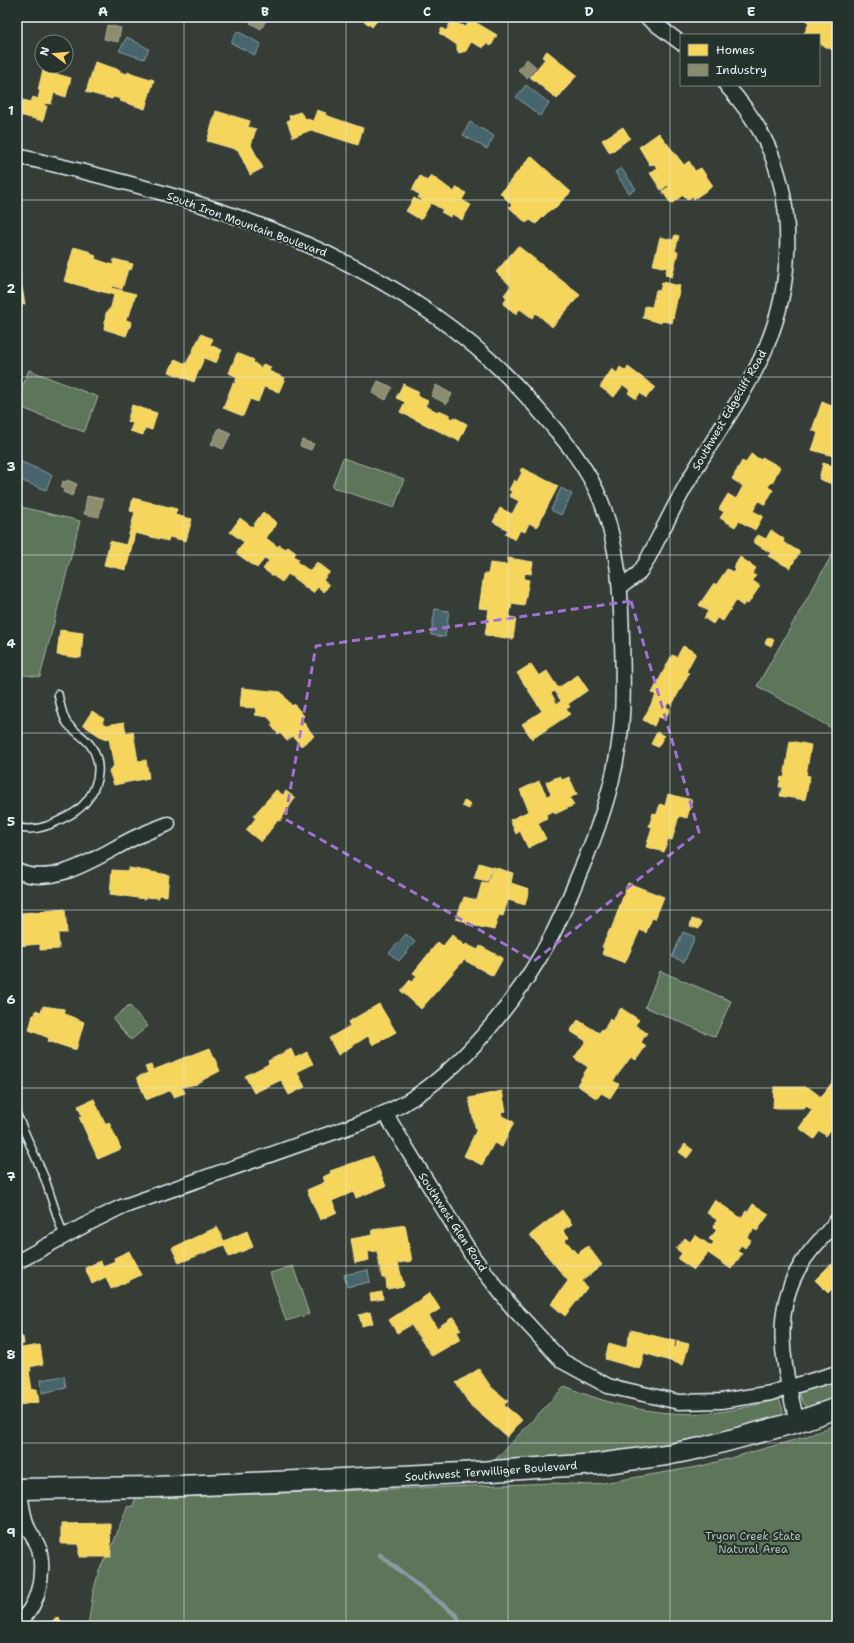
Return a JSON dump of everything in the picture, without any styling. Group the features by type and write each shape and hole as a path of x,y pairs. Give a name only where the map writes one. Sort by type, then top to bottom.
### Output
{"main road":[{"name":"Southwest Terwilliger Boulevard","path":"19,1489 139,1487 462,1474 598,1464 681,1452 797,1422 837,1408"}],"street":[{"path":"646,17 680,42"},
{"name":"Southwest Edgecliff Road","path":"620,587 638,574 645,564 683,491 753,374 766,347 778,311 785,277 787,244 779,180 768,148 753,120 727,86"},
{"name":"South Iron Mountain Boulevard","path":"17,156 102,176 170,195 310,245 398,290 423,307 477,348 526,395 572,451 588,474 607,518 616,552 620,587 623,705 619,746 603,816 560,919 527,978 470,1048 453,1066 424,1090 408,1101 385,1113 120,1208 64,1237"},
{"path":"17,871 37,876 59,873 81,866 136,837 168,824"},
{"name":"Southwest Glen Road","path":"385,1113 473,1257 511,1306 562,1361 608,1386 678,1402 721,1401 771,1393 837,1373"},
{"path":"797,1422 789,1388 781,1340 787,1296 791,1284 802,1263 837,1220"},
{"path":"17,1262 64,1237"},
{"path":"17,1623 22,1620 36,1598 39,1584 40,1553 26,1524 19,1489"}],"lane":[{"path":"17,827 24,830 49,826 62,820 75,813 95,788 100,768 91,746 66,722 58,694"},
{"path":"17,1115 45,1179 64,1237"}],"highlighted area":[{"path":"631,601 699,832 534,961 285,819 316,646"}],"green space":[{"path":"29,370 98,397 84,432 17,406 17,400"},
{"path":"343,458 404,479 394,508 332,487"},
{"path":"17,506 80,521 40,677 17,674"},
{"path":"837,546 837,731 757,686"},
{"path":"660,971 731,1001 715,1037 645,1007"},
{"path":"129,1005 148,1026 131,1040 113,1019"},
{"path":"293,1266 309,1314 286,1321 270,1273"},
{"path":"837,1378 837,1401 808,1409 798,1391"},
{"path":"565,1386 605,1401 668,1413 711,1413 738,1409 779,1399 783,1415 777,1423 640,1451 491,1464"},
{"name":"Tryon Creek State Natural Area","path":"837,1424 837,1626 88,1626 93,1593 99,1570 113,1544 127,1507 133,1506 136,1497 177,1497 553,1483 591,1485 702,1466 805,1437"}],"water":[{"path":"237,31 261,44 255,55 231,43"},
{"path":"127,37 149,49 144,59 119,51"},
{"path":"526,85 549,103 540,116 516,97"},
{"path":"470,122 494,136 487,149 463,135"},
{"path":"621,168 636,189 629,193 615,172"},
{"path":"17,460 52,475 46,490 17,479"},
{"path":"561,488 572,494 561,515 551,510"},
{"path":"435,609 449,611 445,637 431,635"},
{"path":"683,932 695,937 684,962 672,957"},
{"path":"406,934 415,942 399,961 389,953"},
{"path":"368,1270 370,1282 347,1287 344,1275"},
{"path":"64,1376 66,1388 42,1393 41,1380"}],"building: Homes":[{"path":"338,17 347,17 343,22"},
{"path":"359,17 380,17 372,27"},
{"path":"802,17 830,18 829,20 837,24 837,47 835,46 833,50 820,44 820,34 804,34 809,23"},
{"path":"470,19 497,35 491,46 486,43 483,48 471,42 466,51 459,53 457,50 457,45 439,33 442,28 446,31 451,21 466,27"},
{"path":"547,51 577,75 557,99 530,77 545,59 542,57"},
{"path":"95,62 120,70 120,72 128,74 128,72 154,80 145,109 120,101 121,99 113,97 112,99 86,92"},
{"path":"42,74 57,74 71,78 66,97 54,93 51,104 45,103 44,106 47,106 43,121 19,115 23,100 31,102 33,97 38,99 40,90 38,90"},
{"path":"317,110 326,113 325,115 363,128 358,145 311,130 293,137 287,121 290,119 289,116 300,112 305,118 313,121"},
{"path":"216,111 250,121 248,127 256,129 251,145 263,168 250,175 238,150 207,141"},
{"path":"623,127 630,138 610,153 602,140"},
{"path":"659,133 684,165 689,161 695,171 701,168 713,186 694,199 693,196 687,200 683,195 671,204 662,191 669,187 668,185 661,190 650,173 657,168 654,164 650,165 639,147"},
{"path":"531,156 571,192 536,224 530,220 526,223 509,207 512,205 500,193"},
{"path":"431,175 454,192 457,187 466,193 462,200 471,205 462,220 452,214 450,217 441,212 443,210 431,203 421,220 406,211 414,198 421,202 422,200 418,197 420,195 412,190 420,176 427,181"},
{"path":"675,235 679,236 675,251 678,252 672,277 665,275 667,268 653,265 660,237 673,240"},
{"path":"518,246 580,295 552,327 536,313 532,318 520,309 516,314 503,304 507,298 504,295 511,286 496,272"},
{"path":"74,247 91,252 91,254 96,256 95,259 113,265 114,259 133,264 131,270 128,269 122,289 113,286 112,288 136,294 129,316 127,315 126,320 132,322 126,336 104,329 106,313 111,307 114,295 64,281"},
{"path":"17,260 25,304 17,306"},
{"path":"662,282 680,286 672,323 662,321 661,323 643,318 645,306 652,307 656,290 660,291"},
{"path":"201,334 213,339 210,345 222,350 216,363 204,358 194,382 169,372 175,359 186,364"},
{"path":"237,353 254,360 253,362 261,368 263,364 271,367 269,371 285,378 279,392 264,387 258,402 250,399 243,416 223,408 237,377 229,373"},
{"path":"620,367 626,371 628,367 655,387 646,398 640,393 636,399 628,393 630,390 623,385 614,397 600,387 612,369 617,373"},
{"path":"403,384 419,392 417,396 428,401 425,406 438,412 439,410 450,415 449,417 453,419 454,417 467,424 459,441 400,412 405,402 396,398"},
{"path":"822,402 837,408 837,457 812,450 818,433 812,430"},
{"path":"132,405 157,413 152,430 145,428 143,435 130,431 133,423 127,422"},
{"path":"751,454 761,460 762,457 780,467 772,483 771,482 768,487 773,490 765,505 759,501 753,511 763,516 755,530 739,521 735,527 720,518 724,512 719,509 728,494 736,499 743,486 732,479 742,461 746,463"},
{"path":"823,463 837,467 837,486 819,479"},
{"path":"522,468 558,486 537,527 529,523 525,532 520,530 515,540 505,534 508,530 493,522 500,508 512,514 519,501 509,496 512,491 509,490 514,480 517,482 522,472 520,471"},
{"path":"133,498 177,509 175,515 192,519 186,541 169,537 168,541 135,533 126,570 104,565 110,541 126,545 135,512 130,511"},
{"path":"263,512 277,523 266,538 278,547 279,545 286,549 288,546 296,552 294,556 299,560 297,562 310,571 317,562 330,572 323,580 329,585 324,592 318,587 313,593 288,574 282,582 263,569 269,561 265,558 257,568 236,553 244,542 230,532 240,518 252,527"},
{"path":"771,530 784,539 783,542 800,552 790,568 768,556 771,553 753,542 758,535 766,539"},
{"path":"740,557 756,568 752,574 756,576 752,580 760,586 748,604 745,602 743,606 736,601 723,621 717,618 713,624 704,618 708,611 699,605 714,583 716,585 727,569 733,572 736,568 734,567"},
{"path":"508,558 533,562 531,574 525,573 524,579 529,580 524,606 512,604 509,617 516,618 513,639 485,635 489,609 479,608 484,574 488,574 490,563 507,565"},
{"path":"60,630 83,633 81,658 57,655"},
{"path":"768,637 774,640 771,646 765,643"},
{"path":"683,646 696,653 686,672 689,673 672,705 668,703 666,707 670,709 665,719 658,717 654,726 643,720 656,695 652,693 672,655 677,657"},
{"path":"531,664 539,676 547,671 558,688 578,675 588,690 568,704 570,707 566,709 570,714 532,739 522,724 542,711 517,673","holes":["555,691 561,701 557,704 551,693"]},
{"path":"242,688 281,692 292,706 294,704 304,716 301,719 314,736 301,746 293,736 287,741 280,733 278,734 271,725 273,723 268,717 255,715 256,708 240,707"},
{"path":"92,711 104,719 102,722 107,725 124,722 126,733 133,731 138,761 146,760 149,778 114,785 109,771 112,767 114,767 109,738 104,739 83,725"},
{"path":"657,732 664,736 658,747 651,744"},
{"path":"790,741 811,745 806,775 810,776 805,800 780,796 782,787 779,787 781,777 784,778"},
{"path":"560,776 562,780 569,777 577,794 570,798 574,805 555,814 554,811 546,814 547,818 538,823 546,839 528,848 520,831 516,834 510,820 529,811 520,790 539,781 547,796 551,794 546,782"},
{"path":"276,790 283,795 286,791 295,798 280,821 278,820 261,842 246,830 256,818 253,816"},
{"path":"668,794 692,800 687,818 679,816 672,840 668,839 664,852 646,847 652,827 649,826 653,813 657,814 660,804 665,806"},
{"path":"464,801 471,804 469,809 462,806"},
{"path":"479,863 492,867 487,881 474,878"},
{"path":"493,867 513,873 511,883 529,889 525,905 508,900 503,916 499,915 494,930 466,924 467,922 456,919 464,897 477,900 482,882 488,883"},
{"path":"129,868 169,875 167,896 159,895 159,898 145,897 145,899 110,894 112,870 128,871"},
{"path":"628,883 664,897 655,919 652,918 646,933 640,930 625,963 602,954 604,948 602,947 610,929 611,930"},
{"path":"65,909 67,933 58,933 59,949 40,950 40,944 17,946 17,933 20,933 17,932 17,910 22,913"},
{"path":"692,919 702,922 699,929 690,926"},
{"path":"452,935 465,946 466,944 478,950 480,946 503,958 493,976 464,960 421,1009 401,991 410,980 412,982 417,976 413,973 438,942 443,946"},
{"path":"379,1004 396,1032 373,1045 368,1036 338,1055 329,1038 350,1026 348,1022"},
{"path":"43,1006 64,1009 65,1014 84,1022 76,1050 48,1041 49,1038 29,1030 33,1015 35,1015 36,1010 41,1012"},
{"path":"621,1008 639,1020 635,1025 647,1033 641,1042 646,1046 636,1060 631,1057 613,1081 619,1084 610,1098 601,1093 597,1099 577,1085 588,1067 574,1058 586,1041 570,1031 578,1020 599,1033 602,1029 604,1030 610,1019 612,1021"},
{"path":"210,1048 220,1071 197,1084 182,1087 185,1093 174,1097 171,1090 146,1100 137,1077 148,1073 145,1067 151,1065 153,1070"},
{"path":"291,1049 295,1058 307,1052 313,1064 297,1072 305,1087 289,1095 281,1080 254,1093 245,1076 269,1064 268,1061"},
{"path":"837,1076 837,1111 830,1121 835,1124 826,1136 820,1131 814,1139 799,1128 812,1110 806,1106 804,1108 773,1108 774,1087 808,1087 821,1097"},
{"path":"502,1091 506,1111 501,1112 502,1116 514,1122 502,1147 494,1143 482,1165 464,1156 476,1131 469,1098"},
{"path":"94,1099 105,1124 109,1122 121,1149 98,1159 79,1117 82,1116 78,1106"},
{"path":"685,1144 693,1150 687,1158 679,1152"},
{"path":"373,1156 386,1186 356,1198 353,1192 332,1201 337,1212 320,1220 307,1190 325,1182 323,1177 331,1173 330,1171"},
{"path":"715,1200 741,1218 746,1211 748,1212 753,1204 769,1214 757,1231 754,1229 747,1237 751,1240 745,1248 741,1245 737,1251 742,1254 731,1269 708,1253 694,1270 678,1259 682,1253 676,1249 685,1238 690,1242 695,1235 711,1246 714,1242 709,1239 717,1230 713,1227 717,1220 707,1213"},
{"path":"562,1210 572,1224 563,1230 569,1237 565,1240 577,1254 588,1246 602,1265 582,1281 587,1288 565,1316 551,1304 568,1281 530,1235"},
{"path":"405,1225 412,1261 398,1263 404,1286 387,1289 386,1278 382,1278 377,1251 368,1252 369,1260 355,1263 351,1239 373,1235 372,1230"},
{"path":"217,1227 224,1241 247,1231 253,1247 229,1257 224,1245 179,1263 172,1248"},
{"path":"129,1251 141,1275 111,1289 106,1277 92,1284 85,1268 100,1261 103,1266 115,1261 114,1258"},
{"path":"831,1264 837,1269 837,1284 828,1293 815,1280"},
{"path":"382,1292 383,1299 371,1301 370,1294"},
{"path":"430,1293 440,1309 429,1316 437,1328 453,1317 461,1330 457,1332 461,1339 432,1356 411,1325 397,1333 389,1320"},
{"path":"370,1312 373,1323 362,1326 359,1315"},
{"path":"17,1318 20,1337 23,1337 24,1344 21,1345 21,1348 40,1345 43,1364 30,1367 31,1371 29,1371 32,1390 37,1389 39,1402 19,1405 17,1393"},
{"path":"631,1330 675,1341 674,1347 676,1348 677,1341 689,1344 683,1365 644,1353 640,1369 605,1359 609,1343 626,1348"},
{"path":"479,1369 491,1387 508,1401 504,1405 522,1420 507,1437 470,1405 456,1383"},
{"path":"110,1523 111,1557 79,1557 79,1544 61,1544 61,1524"},
{"path":"57,1617 65,1626 46,1626"}],"building: Industry":[{"path":"253,17 268,17 261,29 250,23"},
{"path":"107,25 121,28 118,42 104,39"},
{"path":"527,59 536,67 527,78 518,70"},
{"path":"378,381 392,387 386,400 372,393"},
{"path":"436,385 452,394 447,404 431,396"},
{"path":"219,428 231,433 223,449 211,444"},
{"path":"302,440 314,444 311,450 300,446"},
{"path":"67,480 77,484 72,496 63,492 64,489 61,488 63,481 67,482"},
{"path":"87,496 103,499 99,517 84,514"}],"waterway":[{"path":"380,1555 457,1616 461,1626"}]}
